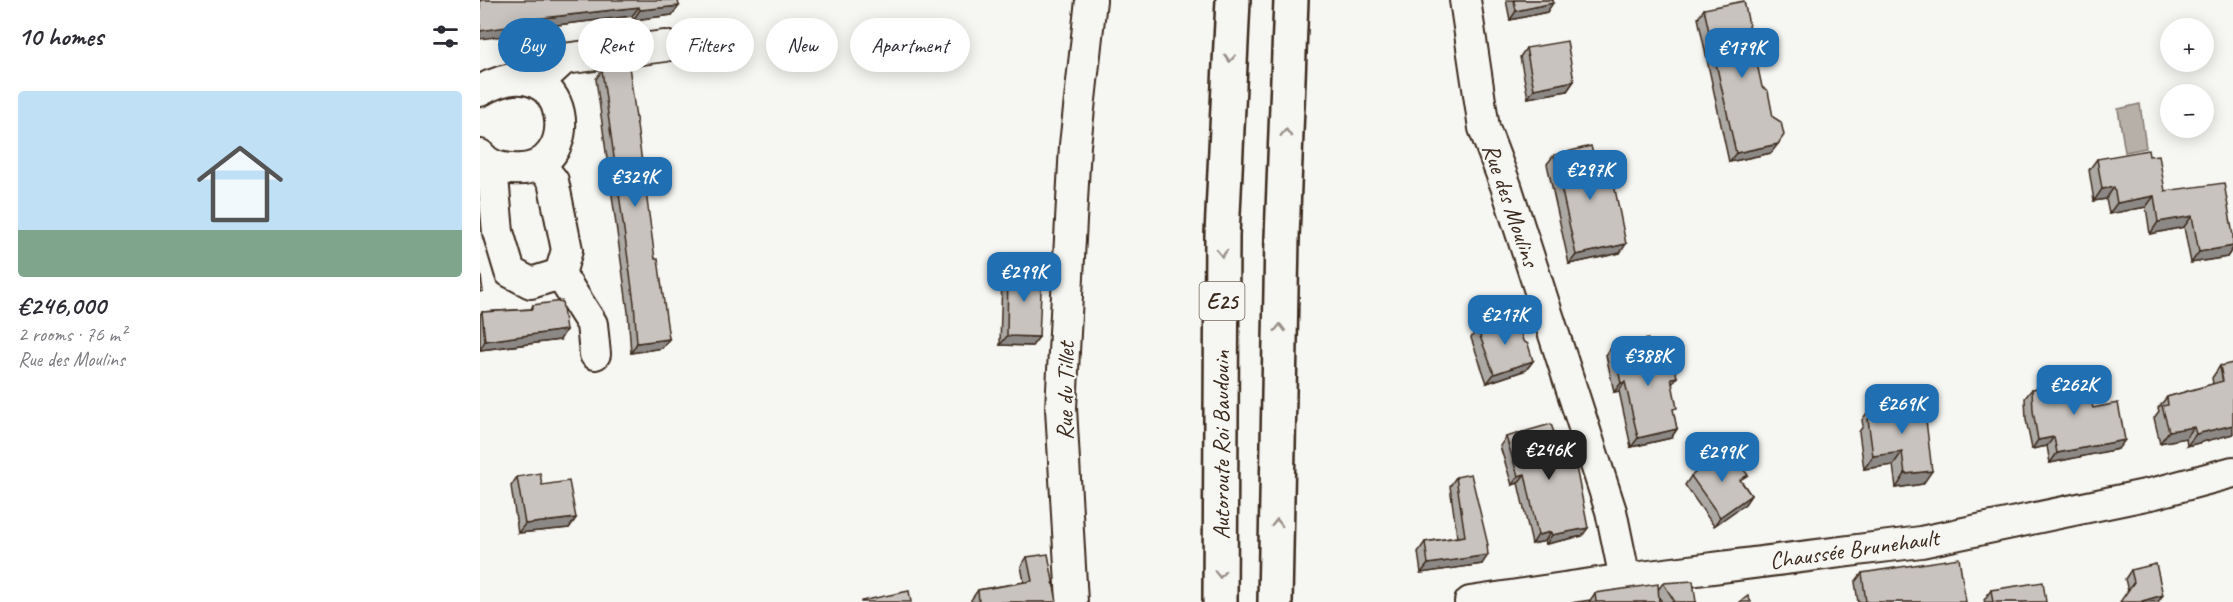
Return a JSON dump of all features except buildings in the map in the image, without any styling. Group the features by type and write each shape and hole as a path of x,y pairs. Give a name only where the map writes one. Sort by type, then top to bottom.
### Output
{"highway":[{"name":"Autoroute Roi Baudouin","path":"1220,602 1222,235 1233,0"},
{"path":"1275,602 1282,238 1291,0"}],"street":[{"name":"Rue du Tillet","path":"1072,602 1062,408 1075,145 1091,0"},
{"name":"Rue des Moulins","path":"1465,0 1484,128 1506,186 1611,511 1625,579"},
{"path":"538,83 564,59 665,46"},
{"path":"480,91 495,82 514,77 538,83 554,97 562,122 554,152 540,165 516,170 486,161 498,232 510,272 531,283 560,274"},
{"path":"540,165 553,181 567,250 560,274 592,324 595,354"},
{"name":"Chaussée Brunehault","path":"1470,602 1625,579 1920,542 2155,493 2233,472"}],"shaded area":[{"path":"2140,104 2146,148 2125,152 2118,109"}]}
